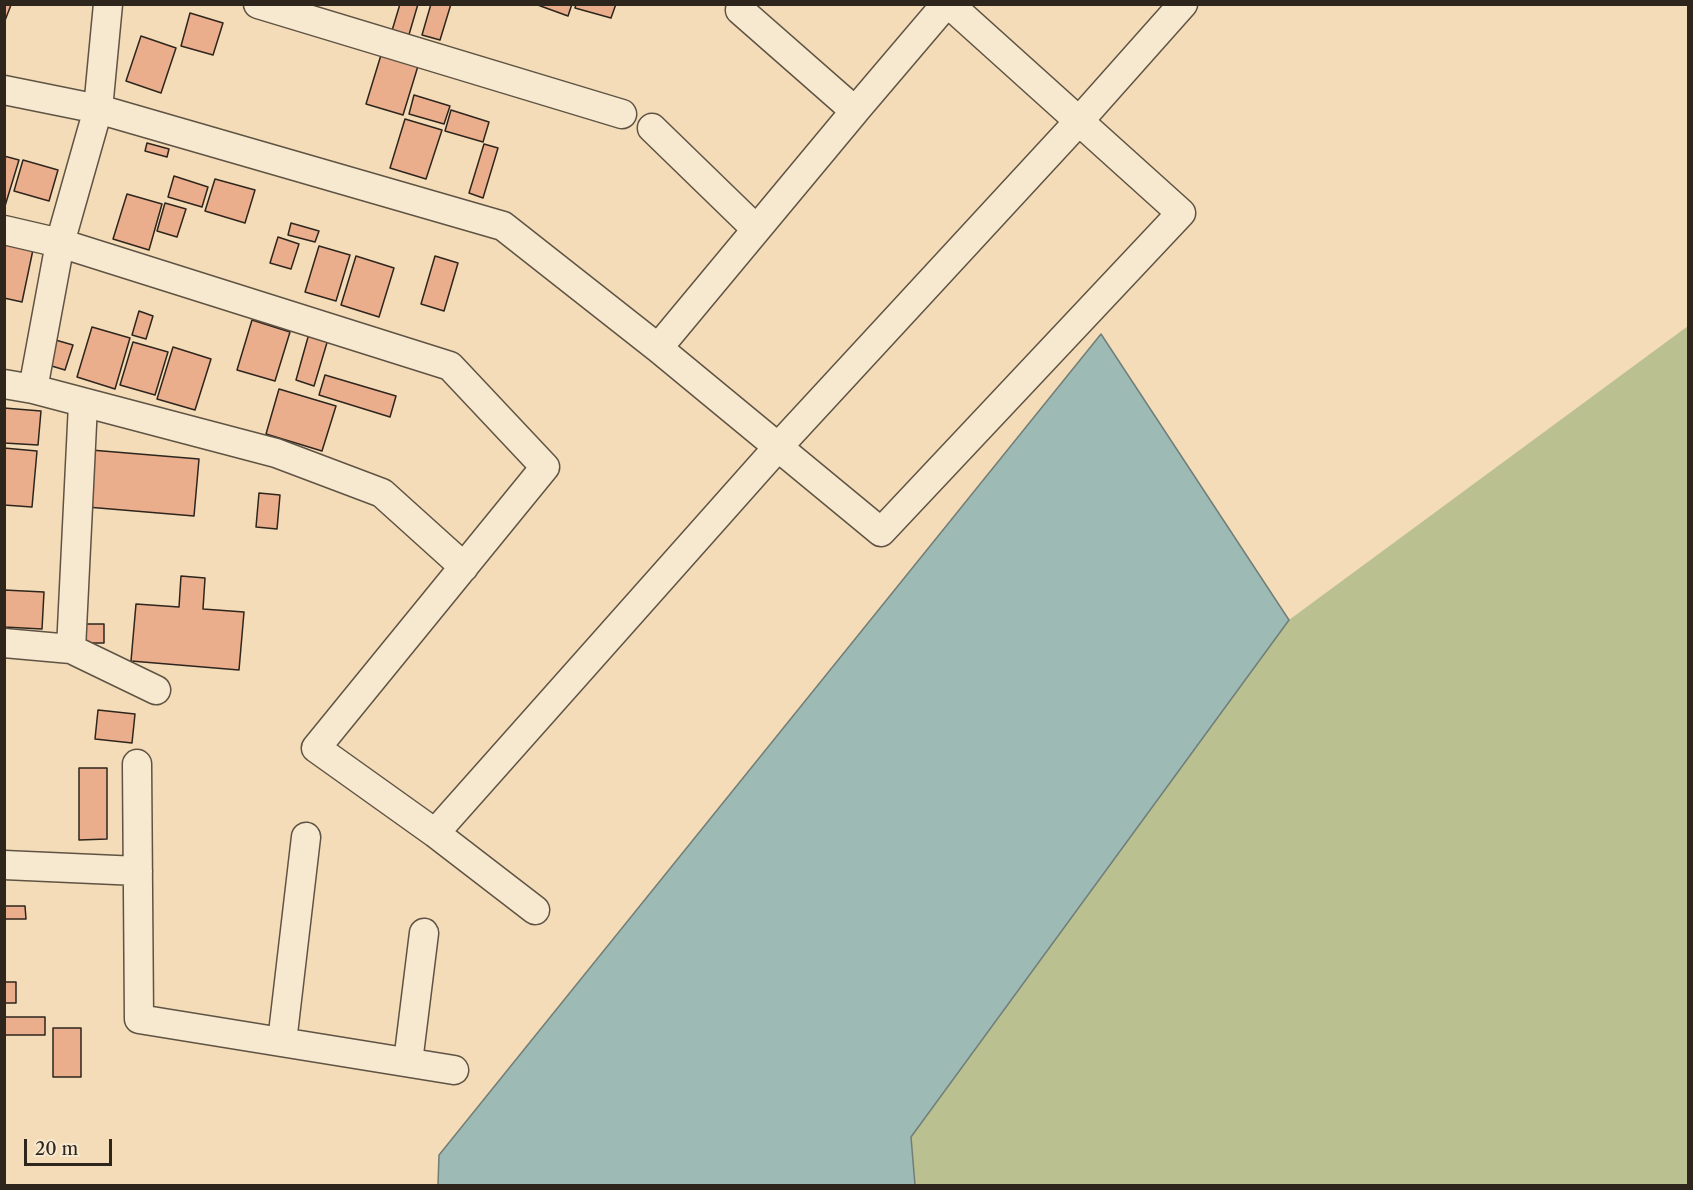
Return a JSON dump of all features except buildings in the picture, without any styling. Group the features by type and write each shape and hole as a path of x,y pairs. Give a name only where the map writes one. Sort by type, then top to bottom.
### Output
{"street":[{"path":"33,389 60,243 98,109 108,4"},
{"path":"258,4 622,114"},
{"path":"4,90 98,109 503,226 658,348 881,532 1181,213 947,4 658,348"},
{"path":"435,833 778,447 1079,121 1183,4"},
{"path":"740,10 855,111"},
{"path":"652,128 756,229"},
{"path":"4,230 60,243 450,366 545,467 316,748 435,833 535,909"},
{"path":"4,384 33,389 276,453 382,492 464,567"},
{"path":"71,649 83,404"},
{"path":"4,643 71,649 156,690"},
{"path":"137,764 139,1019 454,1070"},
{"path":"282,1042 306,837"},
{"path":"4,865 138,871"},
{"path":"408,1062 424,933"}],"green space":[{"path":"1688,326 1688,1185 915,1185 911,1137 1289,620"}],"water":[{"path":"1101,334 1289,620 911,1137 915,1185 438,1185 439,1155"}]}
